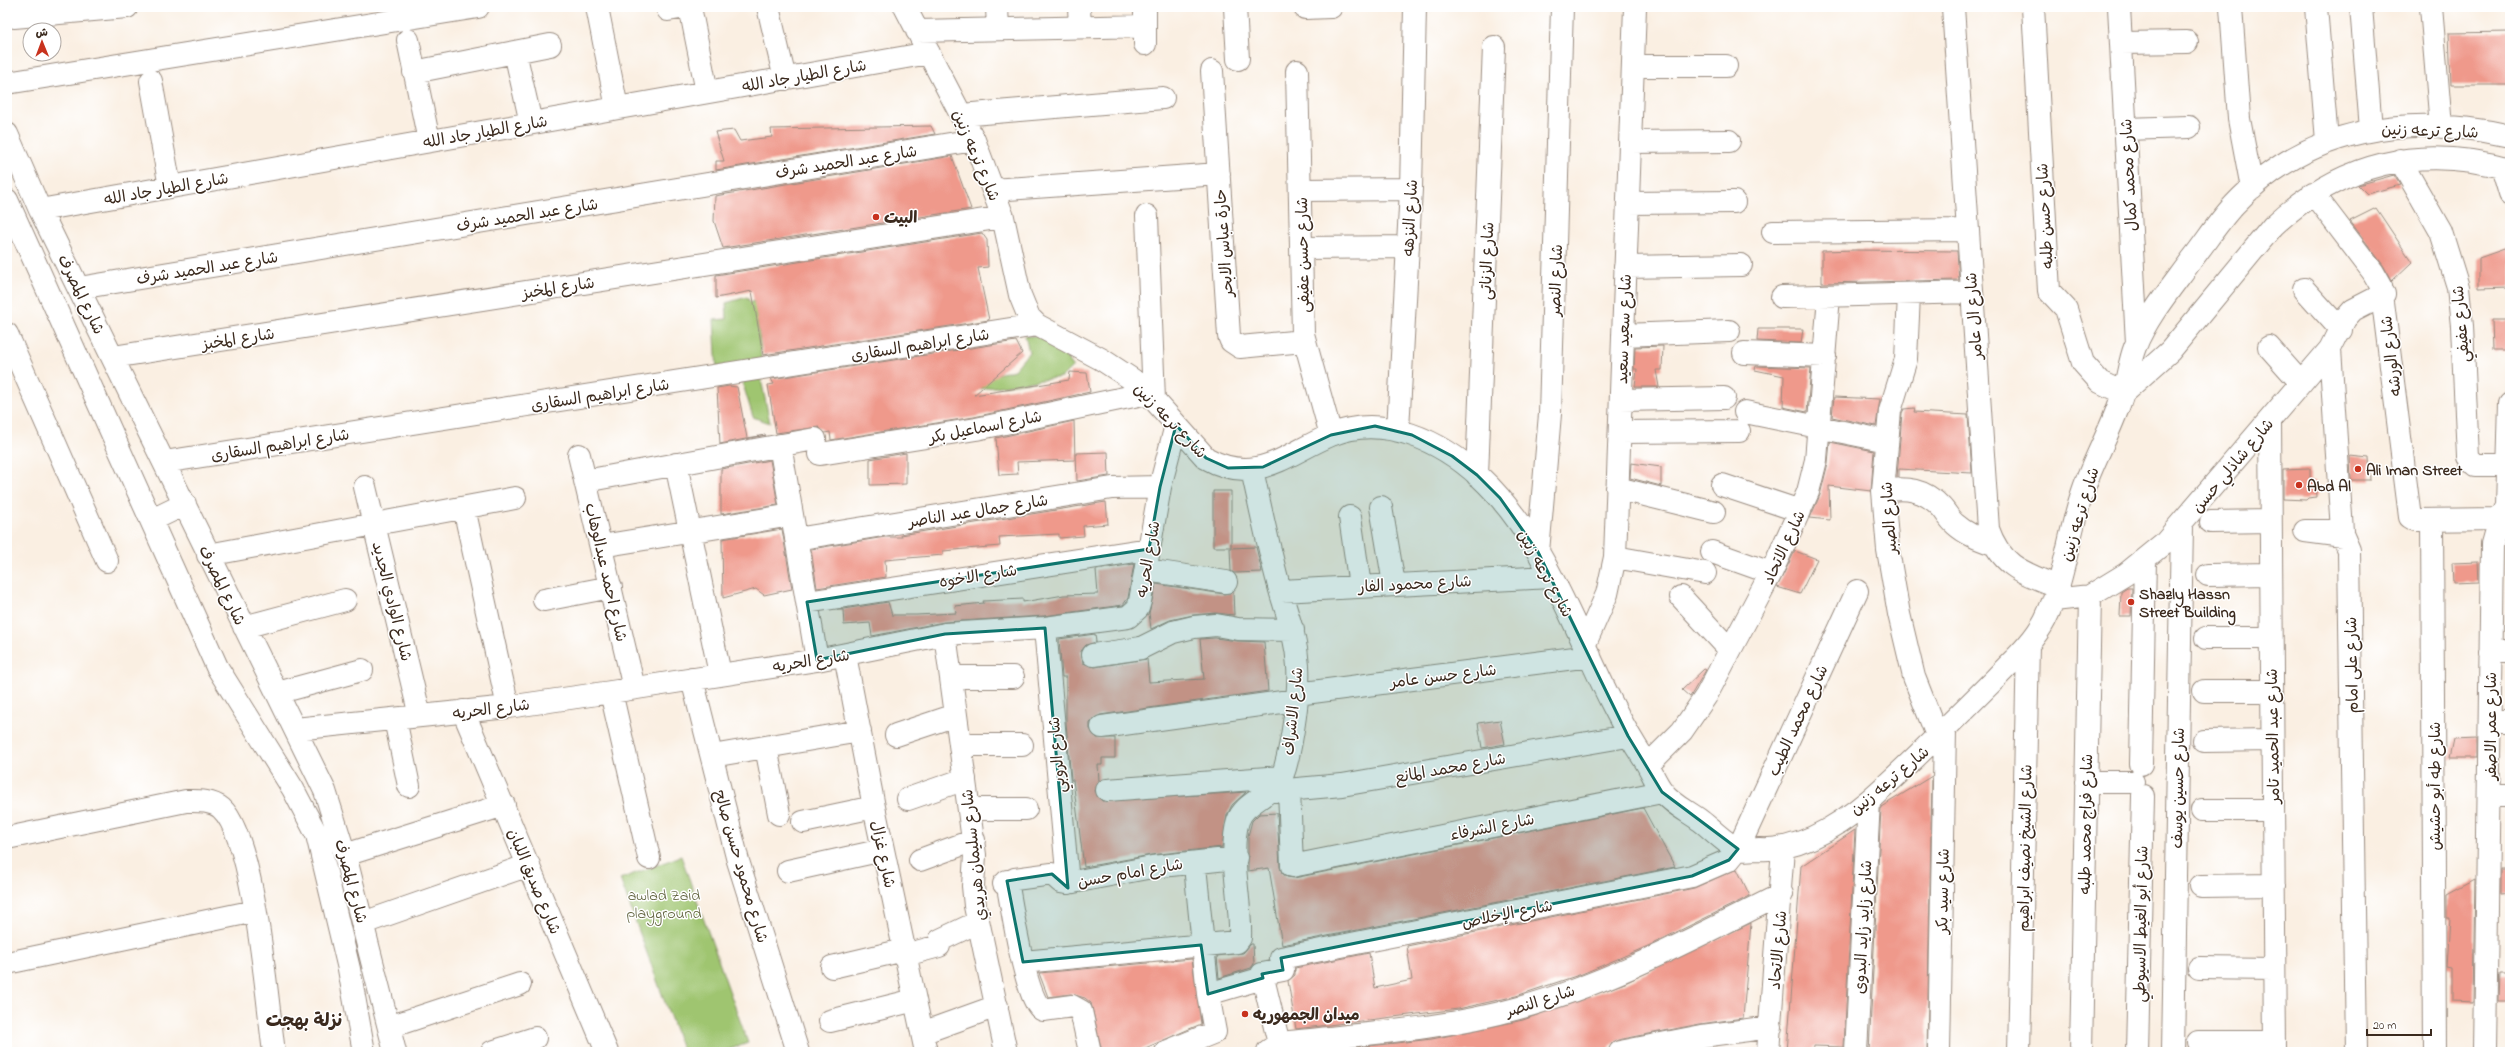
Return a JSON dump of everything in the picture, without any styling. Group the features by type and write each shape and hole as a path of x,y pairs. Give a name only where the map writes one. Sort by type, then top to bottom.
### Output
{"street":[{"path":"7,15 14,17 127,7"},
{"path":"7,83 478,7"},
{"path":"597,7 617,108"},
{"path":"690,7 707,92"},
{"path":"768,7 785,79"},
{"name":"شارع ترعه زنين","path":"905,7 974,140 1003,217 1023,307 1037,326 1118,369 1151,396 1206,458 1228,468 1252,470 1274,463 1331,435 1353,428 1375,426 1398,430 1412,435 1452,456 1477,475 1500,498 1538,552 1628,736 1648,764 1662,792 1738,849 1783,848 1813,838 1869,801 1941,734 2028,645 2038,632 2056,593 2076,512 2123,393 2137,343 2166,296 2226,215 2252,188 2298,155 2327,142 2371,129 2441,127 2468,129 2510,136"},
{"path":"996,7 998,29"},
{"path":"1235,7 1238,59"},
{"path":"1305,8 1330,7"},
{"name":"شارع النزهه","path":"1398,430 1411,189 1415,7"},
{"name":"شارع النصر","path":"1538,552 1550,414 1562,7"},
{"name":"شارع سعيد سعيد","path":"1587,651 1607,594 1615,557 1635,7"},
{"name":"شارع ال عامر","path":"1953,7 1988,528 1993,544 2002,557 2015,568 2056,593"},
{"name":"شارع حسن طلبه","path":"2033,7 2049,291 2066,309 2083,363 2100,382 2123,393"},
{"name":"شارع محمد كمال","path":"2119,7 2137,343"},
{"path":"2231,7 2239,119 2252,188"},
{"path":"2316,7 2327,142"},
{"path":"2360,7 2371,129"},
{"path":"2431,7 2441,127"},
{"path":"917,31 998,29 1080,17 1145,26"},
{"path":"408,40 429,141"},
{"path":"2121,43 2187,42"},
{"path":"414,72 550,45"},
{"name":"شارع الزناتى","path":"1477,475 1494,47"},
{"path":"515,52 531,123"},
{"name":"شارع الطيار جاد الله","path":"40,210 929,53"},
{"path":"1633,66 1726,66"},
{"name":"حارة عباس الابحر","path":"1212,71 1231,341 1240,347 1304,341"},
{"name":"شارع حسن عفيفى","path":"1297,71 1304,341 1331,435"},
{"path":"151,80 170,187"},
{"path":"961,115 1163,98"},
{"path":"2125,129 2189,128"},
{"name":"شارع المصرف","path":"7,134 40,210 185,504 208,555 312,760 325,791 345,855 395,1052"},
{"name":"شارع عبد الحميد شرف","path":"79,288 974,140"},
{"path":"1630,142 1729,141"},
{"name":"شارع ترعه زنين","path":"2123,393 2170,351 2273,226 2313,193 2346,175 2400,160 2435,157 2462,159 2506,168"},
{"name":"شارع عفيفي","path":"2400,160 2441,232 2457,281 2461,306 2468,457 2476,465 2508,465"},
{"path":"2506,168 2510,194"},
{"path":"993,190 1219,174"},
{"path":"1301,190 1411,189"},
{"name":"شارع الورشه","path":"2313,193 2373,272 2384,294 2409,515 2415,520 2501,518"},
{"name":"شارع المصرف","path":"7,200 217,667 282,772 317,835 349,969 364,1052"},
{"path":"1628,203 1734,202"},
{"path":"1147,216 1151,396"},
{"name":"شارع المخبز","path":"113,357 1003,217"},
{"path":"1773,232 1967,230"},
{"path":"1302,248 1408,247"},
{"path":"1625,267 1741,265"},
{"path":"2304,289 2341,330"},
{"path":"1782,297 1971,292"},
{"name":"شارع الصبر","path":"1909,294 1905,368 1890,411 1887,441 1884,491 1888,550 1899,614 1914,677 1941,734"},
{"name":"شارع شاذلي حسن","path":"2056,593 2090,596 2145,559 2182,524 2330,349 2346,319 2353,310 2384,294"},
{"name":"شارع الاتحاد","path":"1648,764 1692,718 1771,573 1800,512 1812,482 1819,427 1829,296"},
{"name":"شارع ابراهيم السقارى","path":"164,462 1037,326"},
{"path":"1623,335 1729,331"},
{"path":"7,334 108,561"},
{"path":"2269,347 2301,383"},
{"path":"2211,522 2270,526 2305,531 2342,531 2330,349"},
{"path":"1744,353 1825,356"},
{"name":"شارع اسماعيل بكر","path":"585,480 780,445 818,446 976,429 1151,396"},
{"path":"1621,400 1724,398"},
{"name":"شارع عمر الاصفر","path":"2485,1052 2485,945 2500,796 2500,573 2493,540 2507,506 2510,404"},
{"name":"شارع عبد الحميد تامر","path":"2270,420 2275,1047"},
{"path":"1620,432 1742,422 1819,427 1887,441"},
{"name":"شارع الحريه","path":"295,729 508,707 611,692 817,660 945,634 1044,628 1128,617 1133,614 1140,601 1160,487 1176,425"},
{"path":"780,445 817,660"},
{"name":"شارع احمد عبدالوهاب","path":"579,455 634,688"},
{"path":"676,464 720,674"},
{"name":"شارع الاشراف","path":"1252,470 1281,591 1293,630 1298,668 1297,697 1285,769 1280,786 1292,866 1322,861"},
{"path":"1722,485 1800,512"},
{"name":"شارع الوادي الجديد","path":"365,487 420,716"},
{"name":"شارع جمال عبد الناصر","path":"796,539 1112,488 1160,487"},
{"path":"1617,488 1714,512"},
{"path":"1884,491 1899,488 1914,490 1928,496 1940,506 1954,523 1972,536 1993,544"},
{"path":"208,555 515,498"},
{"path":"152,520 185,504"},
{"path":"1381,507 1394,584"},
{"path":"464,508 508,707"},
{"path":"601,546 792,516"},
{"path":"1350,517 1360,586"},
{"name":"شارع طه أبو حشيش","path":"2432,520 2435,1052"},
{"name":"شارع حسين يوسف","path":"2173,1052 2182,524"},
{"name":"شارع على امام","path":"2305,531 2343,536 2349,554 2356,1052"},
{"name":"شارع الاخوه","path":"807,602 1149,548"},
{"path":"1712,552 1771,573"},
{"path":"1615,557 1705,573"},
{"name":"شارع أبو الغيط الاسيوطي","path":"2138,1052 2139,781 2145,559"},
{"path":"1146,570 1226,582"},
{"path":"2208,575 2271,574"},
{"name":"شارع محمود الفار","path":"1281,591 1550,577"},
{"path":"544,600 610,587"},
{"name":"شارع محمد الطيب","path":"1738,849 1857,591"},
{"name":"شارع فراج محمد طلبه","path":"2080,1052 2090,596"},
{"path":"1681,597 1730,650"},
{"path":"244,626 345,600"},
{"path":"1094,655 1141,648 1173,632 1194,627 1216,625 1238,629 1293,630"},
{"name":"شارع الروبي","path":"1044,628 1068,882"},
{"name":"شارع سليمان هريدي","path":"945,634 974,840 975,870 973,886 978,922 1006,1052"},
{"path":"2206,638 2272,638"},
{"name":"شارع الشيخ نصيف ابراهيم","path":"2019,1052 2028,645"},
{"name":"شارع حسن عامر","path":"1102,727 1587,651"},
{"name":"شارع غزال","path":"845,655 874,807 924,1042"},
{"path":"277,693 362,670"},
{"path":"951,677 1013,677"},
{"name":"شارع محمود حسن صالح","path":"692,679 738,861 798,1052"},
{"path":"2204,691 2272,691"},
{"path":"611,692 649,858"},
{"name":"شارع صديق اللبان","path":"463,711 504,805 607,1052"},
{"path":"896,735 956,715"},
{"path":"395,718 408,786"},
{"path":"712,756 860,732"},
{"name":"شارع سيد بكر","path":"1939,1052 1941,734"},
{"name":"شارع محمد المانع","path":"1107,790 1342,785 1628,736"},
{"path":"2204,740 2272,740"},
{"path":"960,745 1022,745"},
{"path":"766,747 779,814"},
{"path":"282,772 312,760"},
{"path":"908,799 965,779"},
{"path":"2086,782 2139,781"},
{"path":"1090,1052 1081,1011 1072,1006 1046,1011 1041,1010 1025,976 1023,962 1237,942 1240,938 1236,858 1238,820 1250,805 1280,786"},
{"name":"شارع الشرفاء","path":"1322,861 1662,792"},
{"path":"7,838 186,801 205,802 220,808 230,820 242,845 255,911 274,1052"},
{"name":"شارع زايد زايد البدوى","path":"1856,1052 1869,801"},
{"path":"345,855 504,805"},
{"path":"803,822 874,807"},
{"path":"969,809 1026,809"},
{"path":"2202,810 2273,810"},
{"path":"920,860 974,840"},
{"name":"شارع الاتحاد","path":"1768,1052 1782,894 1783,848"},
{"name":"شارع الإخلاص","path":"1273,974 1281,958 1692,876 1729,860 1738,849"},
{"path":"788,871 883,850"},
{"name":"شارع امام حسن","path":"1023,962 1006,882 1052,874 1061,882 1068,882 1152,867 1236,858"},
{"path":"363,923 529,865"},
{"path":"1166,1052 1215,1032 1201,945 1196,876"},
{"path":"2201,886 2274,885"},
{"name":"شارع النصر","path":"1276,1049 1447,1024 1520,1008 1605,978 1782,894"},
{"path":"7,963 255,911"},
{"path":"832,967 939,946 940,940 978,922"},
{"path":"2199,968 2274,969"},
{"path":"1208,994 1273,974 1276,1049"},
{"path":"389,1027 520,984"},
{"path":"830,1021 915,1000"},
{"path":"924,1042 997,1006"},
{"path":"1620,1052 1702,1036 1771,1027"},
{"path":"492,1052 535,1038"},
{"path":"2198,1042 2275,1047"}],"highlighted area":[{"path":"1176,425 1206,458 1228,468 1263,467 1331,435 1375,426 1412,435 1452,456 1477,475 1500,498 1538,552 1628,736 1662,792 1738,849 1729,860 1692,876 1281,958 1283,970 1262,974 1263,978 1208,994 1201,945 1023,962 1007,881 1052,874 1068,888 1045,628 945,634 817,660 807,602 1149,549 1160,487"}],"green space":[{"path":"747,297 750,302 765,300 757,315 762,365 717,371 714,320 727,319 726,303"},
{"path":"1025,336 1050,336 1073,366 1062,377 974,390 980,378 1014,370 1029,352"},
{"path":"761,379 770,423 753,417 742,381"},
{"name":"awlad Zaid playground","path":"681,856 748,1043 722,1052 683,1052 620,879"}],"building":[{"path":"2510,32 2510,85 2451,85 2449,33"},
{"path":"931,126 935,134 716,170 716,161 724,161 715,132 734,130 740,141 772,137 771,129"},
{"path":"952,156 971,209 723,248 714,221 715,196"},
{"path":"2394,175 2400,185 2367,194 2358,185"},
{"path":"2376,208 2412,262 2392,281 2383,265 2350,221"},
{"path":"982,233 987,240 988,267 978,268 989,320 763,355 752,291 716,298 716,275"},
{"path":"2510,247 2510,287 2479,288 2479,258"},
{"path":"1822,251 1957,251 1959,280 1822,283"},
{"path":"2492,320 2510,320 2510,351 2493,351"},
{"path":"1758,329 1803,329 1801,343 1757,341"},
{"path":"1016,341 1022,353 974,395 1069,380 1070,372 1087,373 1090,392 974,417 831,440 830,432 825,433 819,427 776,433 768,385 774,384 771,379"},
{"path":"1663,346 1662,370 1656,370 1659,387 1635,387 1637,369 1634,369 1635,347"},
{"path":"1756,366 1811,368 1807,412 1783,407 1784,376 1755,370"},
{"path":"729,386 737,387 747,438 766,435 720,444 717,388"},
{"path":"1834,397 1880,399 1876,426 1832,417"},
{"path":"1915,408 1914,412 1968,415 1972,473 1899,469 1899,477 1897,477 1902,413 1904,409"},
{"path":"1074,421 1075,460 1017,462 1018,474 999,475 996,438"},
{"path":"1830,442 1874,451 1871,491 1829,486 1830,520 1810,518 1820,495 1828,463"},
{"path":"1108,452 1109,476 1077,481 1076,453"},
{"path":"906,453 906,484 870,485 870,459"},
{"name":"Ali Iman Street","path":"2350,456 2369,458 2370,480 2351,480"},
{"path":"770,460 778,505 721,514 721,469"},
{"path":"1631,463 1661,467 1661,486 1630,478"},
{"name":"Abd Al","path":"2310,469 2310,482 2316,482 2317,497 2308,498 2306,500 2283,499 2283,470"},
{"path":"1213,491 1231,491 1231,547 1213,547"},
{"path":"1106,502 1108,524 1083,526 1084,536 1059,538 1059,534 999,537 1000,546 943,551 943,555 885,560 886,577 817,588 811,549 885,537 902,537 901,535"},
{"path":"782,529 792,589 764,595 756,589 723,598 722,539"},
{"path":"1256,547 1262,572 1234,573 1231,571 1230,548"},
{"path":"1795,551 1817,559 1800,594 1777,587"},
{"path":"2478,562 2479,582 2453,583 2452,563"},
{"path":"1134,564 1128,598 1123,605 1044,616 944,622 872,636 870,623 844,625 843,610 837,610 888,602 892,615 956,613 955,606 984,603 983,601 1023,599 1023,602 1064,595 1098,594 1096,570"},
{"path":"1156,584 1224,594 1233,592 1234,615 1215,613 1193,615 1170,620 1151,629 1149,613"},
{"path":"2127,588 2132,588 2131,616 2120,616 2121,592"},
{"path":"1095,634 1096,642 1086,645 1081,651 1083,663 1095,667 1147,659 1149,682 1204,679 1200,639 1215,638 1264,642 1268,691 1100,715 1090,723 1090,729 1097,738 1115,738 1115,758 1102,758 1102,765 1098,765 1099,781 1095,791 1102,801 1246,792 1232,805 1227,815 1222,847 1151,855 1084,867 1073,780 1071,780 1066,723 1066,677 1062,677 1059,639"},
{"path":"1704,669 1706,670 1690,697 1682,690"},
{"path":"1500,720 1505,744 1482,748 1478,723"},
{"path":"2477,738 2477,758 2449,758 2453,739"},
{"path":"1932,776 1927,1052 1869,1052 1881,807"},
{"path":"1643,808 1675,867 1282,945 1269,868 1248,871 1248,836 1252,821 1259,814 1277,813 1280,867 1282,873 1287,877 1294,878"},
{"path":"1855,830 1844,1047 1814,1046 1813,1052 1787,1052 1801,866"},
{"path":"2500,868 2510,868 2510,893 2500,894"},
{"path":"1737,869 1750,896 1648,946 1582,974 1516,996 1458,1009 1296,1029 1288,981 1295,975 1295,968 1369,953 1375,988 1412,980 1407,946 1694,888"},
{"path":"2475,879 2473,1002 2452,1001 2452,968 2447,967 2450,919 2447,919 2447,894"},
{"path":"1751,923 1743,1018 1700,1024 1618,1040 1612,1043 1608,1052 1314,1052 1432,1039 1523,1020 1625,983"},
{"path":"1251,944 1253,944 1254,964 1251,968 1219,978 1217,956 1243,953"},
{"path":"1192,959 1201,1024 1136,1052 1102,1052 1091,1003 1085,998 1071,994 1048,997 1039,973"},
{"path":"2499,975 2510,975 2510,1002 2498,1002"}],"place":[{"name":"البيت","path":"876,217"},
{"name":"Ali Iman Street","path":"2358,469"},
{"name":"Abd Al","path":"2299,485"},
{"name":"Shazly Hassn Street Building","path":"2131,602"},
{"name":"ميدان الجمهوريه","path":"1245,1014"}],"district":[{"name":"نزلة بهجت","path":"304,1020"}]}
